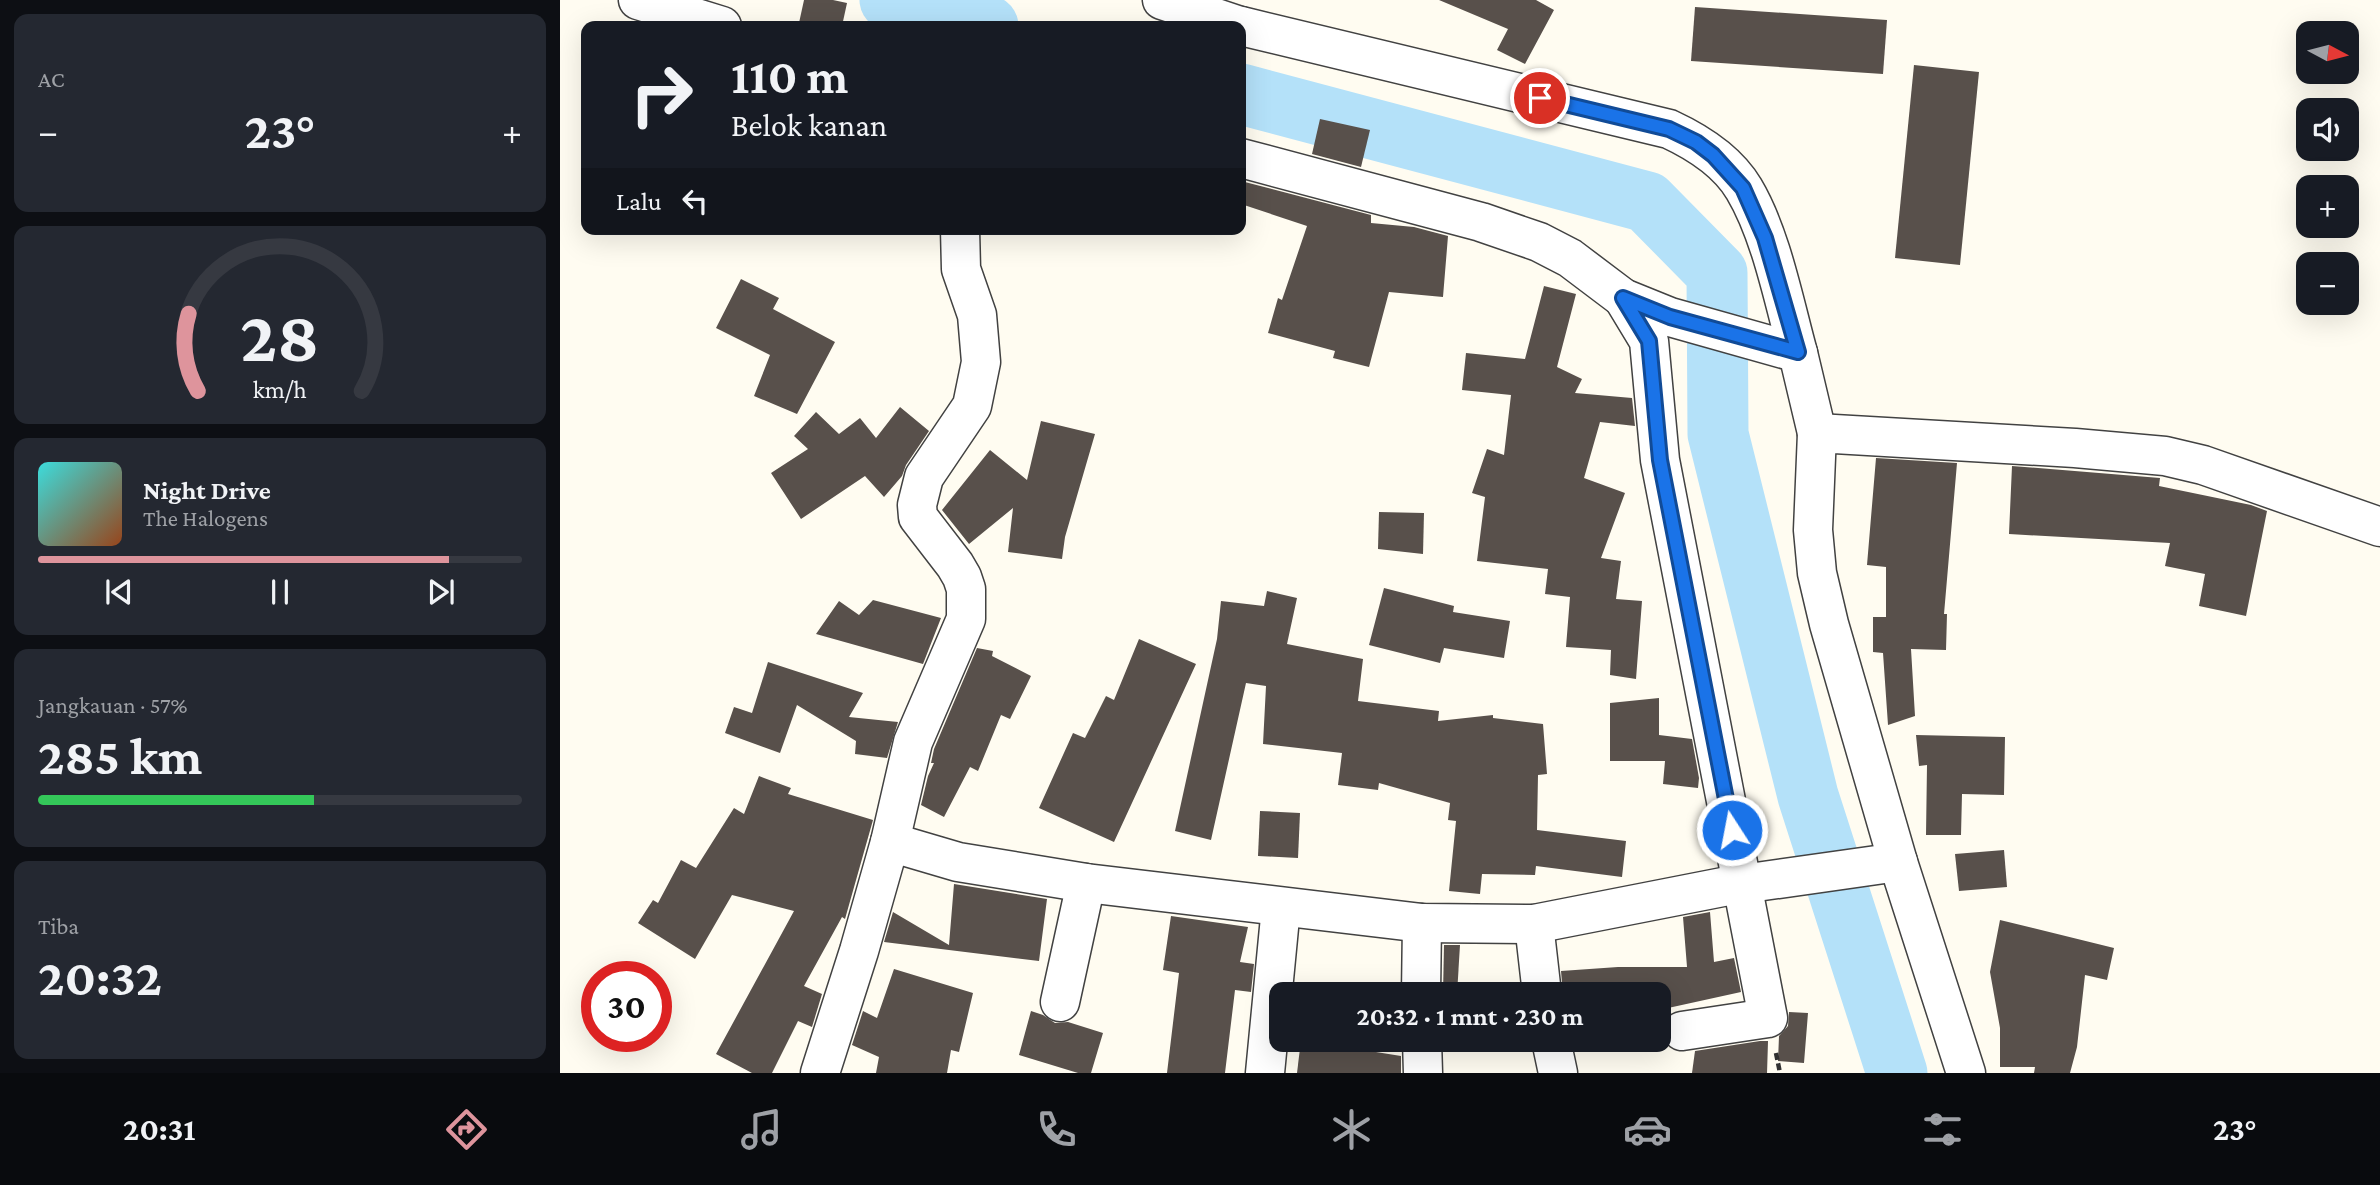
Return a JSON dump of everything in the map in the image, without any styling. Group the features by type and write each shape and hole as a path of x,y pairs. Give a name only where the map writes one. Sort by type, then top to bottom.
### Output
{"street":[{"path":"638,0 706,21"},
{"path":"1163,0 1225,21"},
{"path":"1246,27 1669,129 1696,142 1713,155 1743,188 1765,238 1786,348 1816,433 1813,530 1817,573 1829,624 1892,863 1966,1073"},
{"path":"1246,159 1481,222 1539,242 1570,258 1623,298 1670,317 1786,348"},
{"path":"820,1073 890,842 913,742 966,619 966,589 962,578 918,517 917,505 924,477 972,406 981,362 977,315 961,268 960,235"},
{"path":"1623,298 1649,341 1660,460 1755,882 1768,1018 1682,1031"},
{"path":"1816,433 2165,456 2203,465 2380,527"},
{"path":"890,842 958,862 1086,883 1422,923 1534,924 1755,882 1892,863"},
{"path":"1060,1002 1086,883"},
{"path":"1265,1073 1281,907"},
{"path":"1421,982 1422,923"},
{"path":"1534,924 1541,982"},
{"path":"1422,1052 1423,1073"},
{"path":"1554,1052 1558,1073"}],"building":[{"path":"804,0 847,3 843,21 799,21"},
{"path":"1439,0 1536,0 1554,10 1525,64 1497,50 1508,29"},
{"path":"1695,7 1887,20 1883,74 1691,61"},
{"path":"1914,65 1979,72 1960,265 1895,258"},
{"path":"1320,119 1370,130 1361,167 1312,154"},
{"path":"1246,182 1371,215 1371,223 1414,227 1448,236 1443,297 1389,292 1369,367 1333,358 1335,351 1268,333 1278,298 1282,300 1307,226 1246,206"},
{"path":"741,279 779,298 773,309 835,342 797,414 754,396 770,355 716,328"},
{"path":"1544,286 1576,294 1557,367 1582,379 1575,393 1632,398 1635,426 1600,422 1584,478 1625,493 1601,558 1621,561 1616,599 1642,601 1636,679 1610,675 1611,650 1566,647 1570,597 1545,594 1548,569 1477,561 1485,497 1472,493 1487,449 1504,455 1511,395 1462,390 1466,353 1525,359"},
{"path":"900,407 929,431 906,465 902,476 884,497 865,476 801,519 771,473 808,449 794,436 816,412 839,434 860,418 876,438"},
{"path":"1041,421 1095,434 1065,537 1062,559 1008,552 1013,508 969,544 942,510 990,450 1027,480"},
{"path":"1876,458 1957,463 1944,614 1947,614 1946,650 1911,649 1915,716 1888,725 1883,653 1873,652 1873,617 1886,617 1886,567 1867,565"},
{"path":"2012,466 2160,478 2159,486 2251,505 2267,511 2246,616 2199,606 2205,574 2165,566 2170,543 2009,534"},
{"path":"1379,512 1424,513 1423,554 1378,549"},
{"path":"1384,588 1454,606 1453,612 1510,621 1504,658 1444,648 1440,663 1369,645"},
{"path":"1267,591 1297,598 1287,644 1363,659 1358,701 1439,711 1438,721 1493,715 1493,718 1543,724 1547,774 1538,775 1537,830 1626,841 1622,877 1536,866 1535,875 1482,874 1480,894 1449,891 1456,821 1448,820 1450,803 1379,783 1378,790 1338,785 1342,753 1263,744 1266,686 1246,683 1211,840 1175,831 1217,639 1221,601 1264,606"},
{"path":"873,600 941,618 923,664 816,634 839,601 859,615"},
{"path":"1139,639 1196,664 1114,842 1039,808 1073,733 1085,738 1106,696 1114,700"},
{"path":"977,648 993,651 992,656 1031,676 1010,719 1001,715 978,771 970,767 944,817 921,805 934,763 931,763 934,749"},
{"path":"768,662 863,693 849,717 898,722 887,758 855,754 856,741 797,705 780,753 725,733 734,707 752,713"},
{"path":"1659,698 1659,735 1692,739 1699,778 1698,788 1663,784 1665,761 1610,761 1610,703"},
{"path":"1916,735 2005,737 2004,795 1962,794 1961,835 1926,835 1927,765 1919,766"},
{"path":"759,776 791,788 788,794 873,820 845,919 842,917 804,986 822,994 812,1027 798,1021 772,1073 752,1073 716,1054 794,911 732,895 695,959 638,923 653,900 658,903 681,860 696,868 734,808 744,814"},
{"path":"1260,811 1300,813 1298,858 1258,856"},
{"path":"2004,850 2007,887 1959,891 1955,854"},
{"path":"954,884 1047,899 1039,961 884,942 893,912 949,945"},
{"path":"1710,912 1714,962 1734,958 1741,992 1671,1007 1671,982 1562,982 1561,971 1618,967 1687,967 1683,917"},
{"path":"1171,916 1248,927 1240,962 1254,964 1251,992 1235,990 1225,1073 1167,1073 1179,973 1163,970"},
{"path":"2000,920 2114,948 2107,980 2085,975 2077,1047 2070,1073 2034,1073 2035,1067 2000,1067 2000,1028 1990,972"},
{"path":"1444,945 1460,945 1458,982 1443,982"},
{"path":"894,969 973,993 959,1052 951,1050 947,1073 876,1073 879,1057 852,1045 863,1011 877,1018"},
{"path":"1031,1011 1055,1023 1068,1022 1103,1033 1091,1073 1078,1073 1019,1055"},
{"path":"1789,1012 1808,1013 1804,1063 1778,1061 1779,1036 1788,1026"},
{"path":"1768,1041 1767,1073 1692,1073 1695,1051"},
{"path":"1300,1052 1376,1052 1401,1056 1401,1073 1297,1073"}],"waterway":[{"path":"890,0 969,21"},
{"path":"1246,95 1647,202 1717,273 1718,434 1808,796 1897,1073"}],"route":[{"path":"1540,98 1669,129 1696,142 1713,155 1743,188 1765,238 1798,352 1670,317 1623,298 1649,341 1660,460 1732,830"}]}
